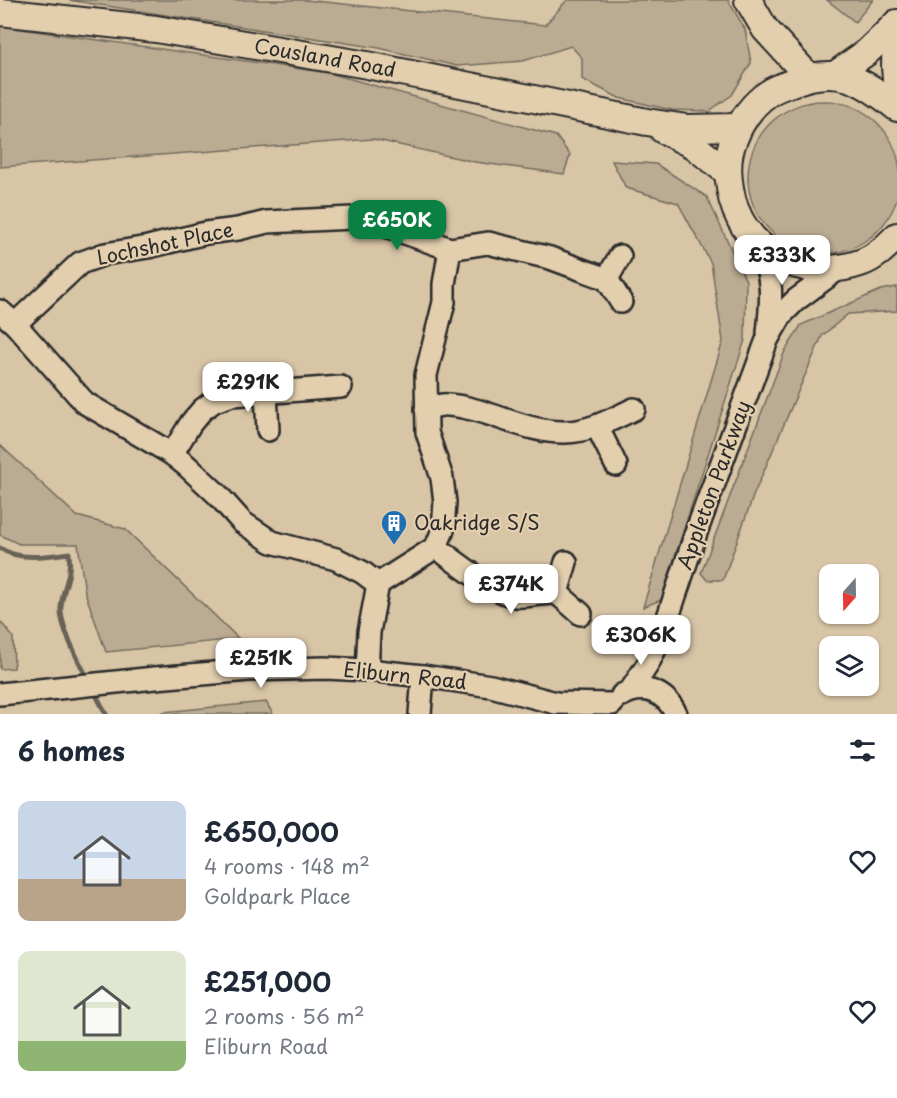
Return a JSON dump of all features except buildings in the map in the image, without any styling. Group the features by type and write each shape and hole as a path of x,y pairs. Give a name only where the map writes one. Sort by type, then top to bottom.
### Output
{"main road":[{"path":"748,0 765,29 808,77"},
{"name":"Cousland Road","path":"0,12 156,29 368,65 647,122 687,128 738,127"},
{"path":"836,74 867,52 897,24"},
{"path":"897,24 895,68 897,89"},
{"path":"765,29 773,60 776,89"},
{"path":"893,244 862,262 838,269 814,269 775,257 760,245 741,223 732,202 727,172 730,148 738,127 750,110 768,93 776,89 808,77 836,74 874,89 897,108"},
{"name":"Cousland Road","path":"647,122 694,146 727,172"}],"street":[{"name":"Lochshot Place","path":"378,584 362,572 336,559 272,542 242,522 217,494 172,454 85,403 7,318 65,279 80,263 105,254 206,232 238,229 266,214 353,218 383,225 450,249"},
{"path":"367,670 369,632 378,584 436,547 443,530 445,502 442,478 427,432 426,375 444,302 444,284 450,249 488,243 550,258 607,279 621,302"},
{"name":"Appleton Parkway","path":"760,245 769,272 771,298 767,340"},
{"path":"607,279 620,256"},
{"name":"Appleton Parkway","path":"632,690 648,664 663,632 705,507 767,340 782,314 796,300 838,269"},
{"path":"172,454 191,423 214,401 232,395 341,387"},
{"path":"266,394 268,430"},
{"path":"426,409 446,404 540,429 565,432 597,426 634,409"},
{"path":"597,426 616,465"},
{"path":"436,547 488,585 515,596 557,592 581,615"},
{"path":"557,592 566,562"},
{"name":"Appleton Parkway","path":"663,632 660,670 670,706"},
{"name":"Eliburn Road","path":"0,694 249,670 325,668 423,676 491,686 556,703 610,709"},
{"path":"420,714 423,676"},
{"name":"Appleton Parkway","path":"610,709 624,693 632,690 649,690 670,706"},
{"name":"Eliburn Road","path":"556,703 575,714"}],"shaded area":[{"path":"68,0 305,0 545,25 567,0 728,0 745,29 751,63 732,95 709,111 672,110 619,98 582,79 582,58 571,46 523,61 457,66 379,48"},
{"path":"827,0 873,0 855,22"},
{"path":"0,26 329,73 556,136 570,155 564,174 475,162 373,139 0,167"},
{"path":"824,101 839,102 853,107 878,123 894,148 898,159 898,195 894,206 878,231 853,247 839,252 824,253 809,252 795,247 770,231 754,206 749,192 748,177 749,162 754,148 770,123 795,107 809,102"},
{"path":"612,161 656,164 707,197 746,281 745,340 661,600 643,607 723,341 711,263 678,203 626,188"},
{"path":"897,287 897,311 848,314 822,336 754,494 723,580 707,580 701,573 784,353 801,325 881,290"},
{"path":"0,445 77,516 125,529 239,639 106,652 85,592 78,544 19,544 0,535"},
{"path":"0,621 13,637 14,668 0,669"},
{"path":"266,702 273,714 164,714 162,712"}],"waterway":[{"path":"0,548 15,555 24,556 69,553 69,569 61,615 71,644 89,681"},
{"path":"93,689 106,714"}],"place":[{"name":"Oakridge S/S","path":"394,546"}]}
